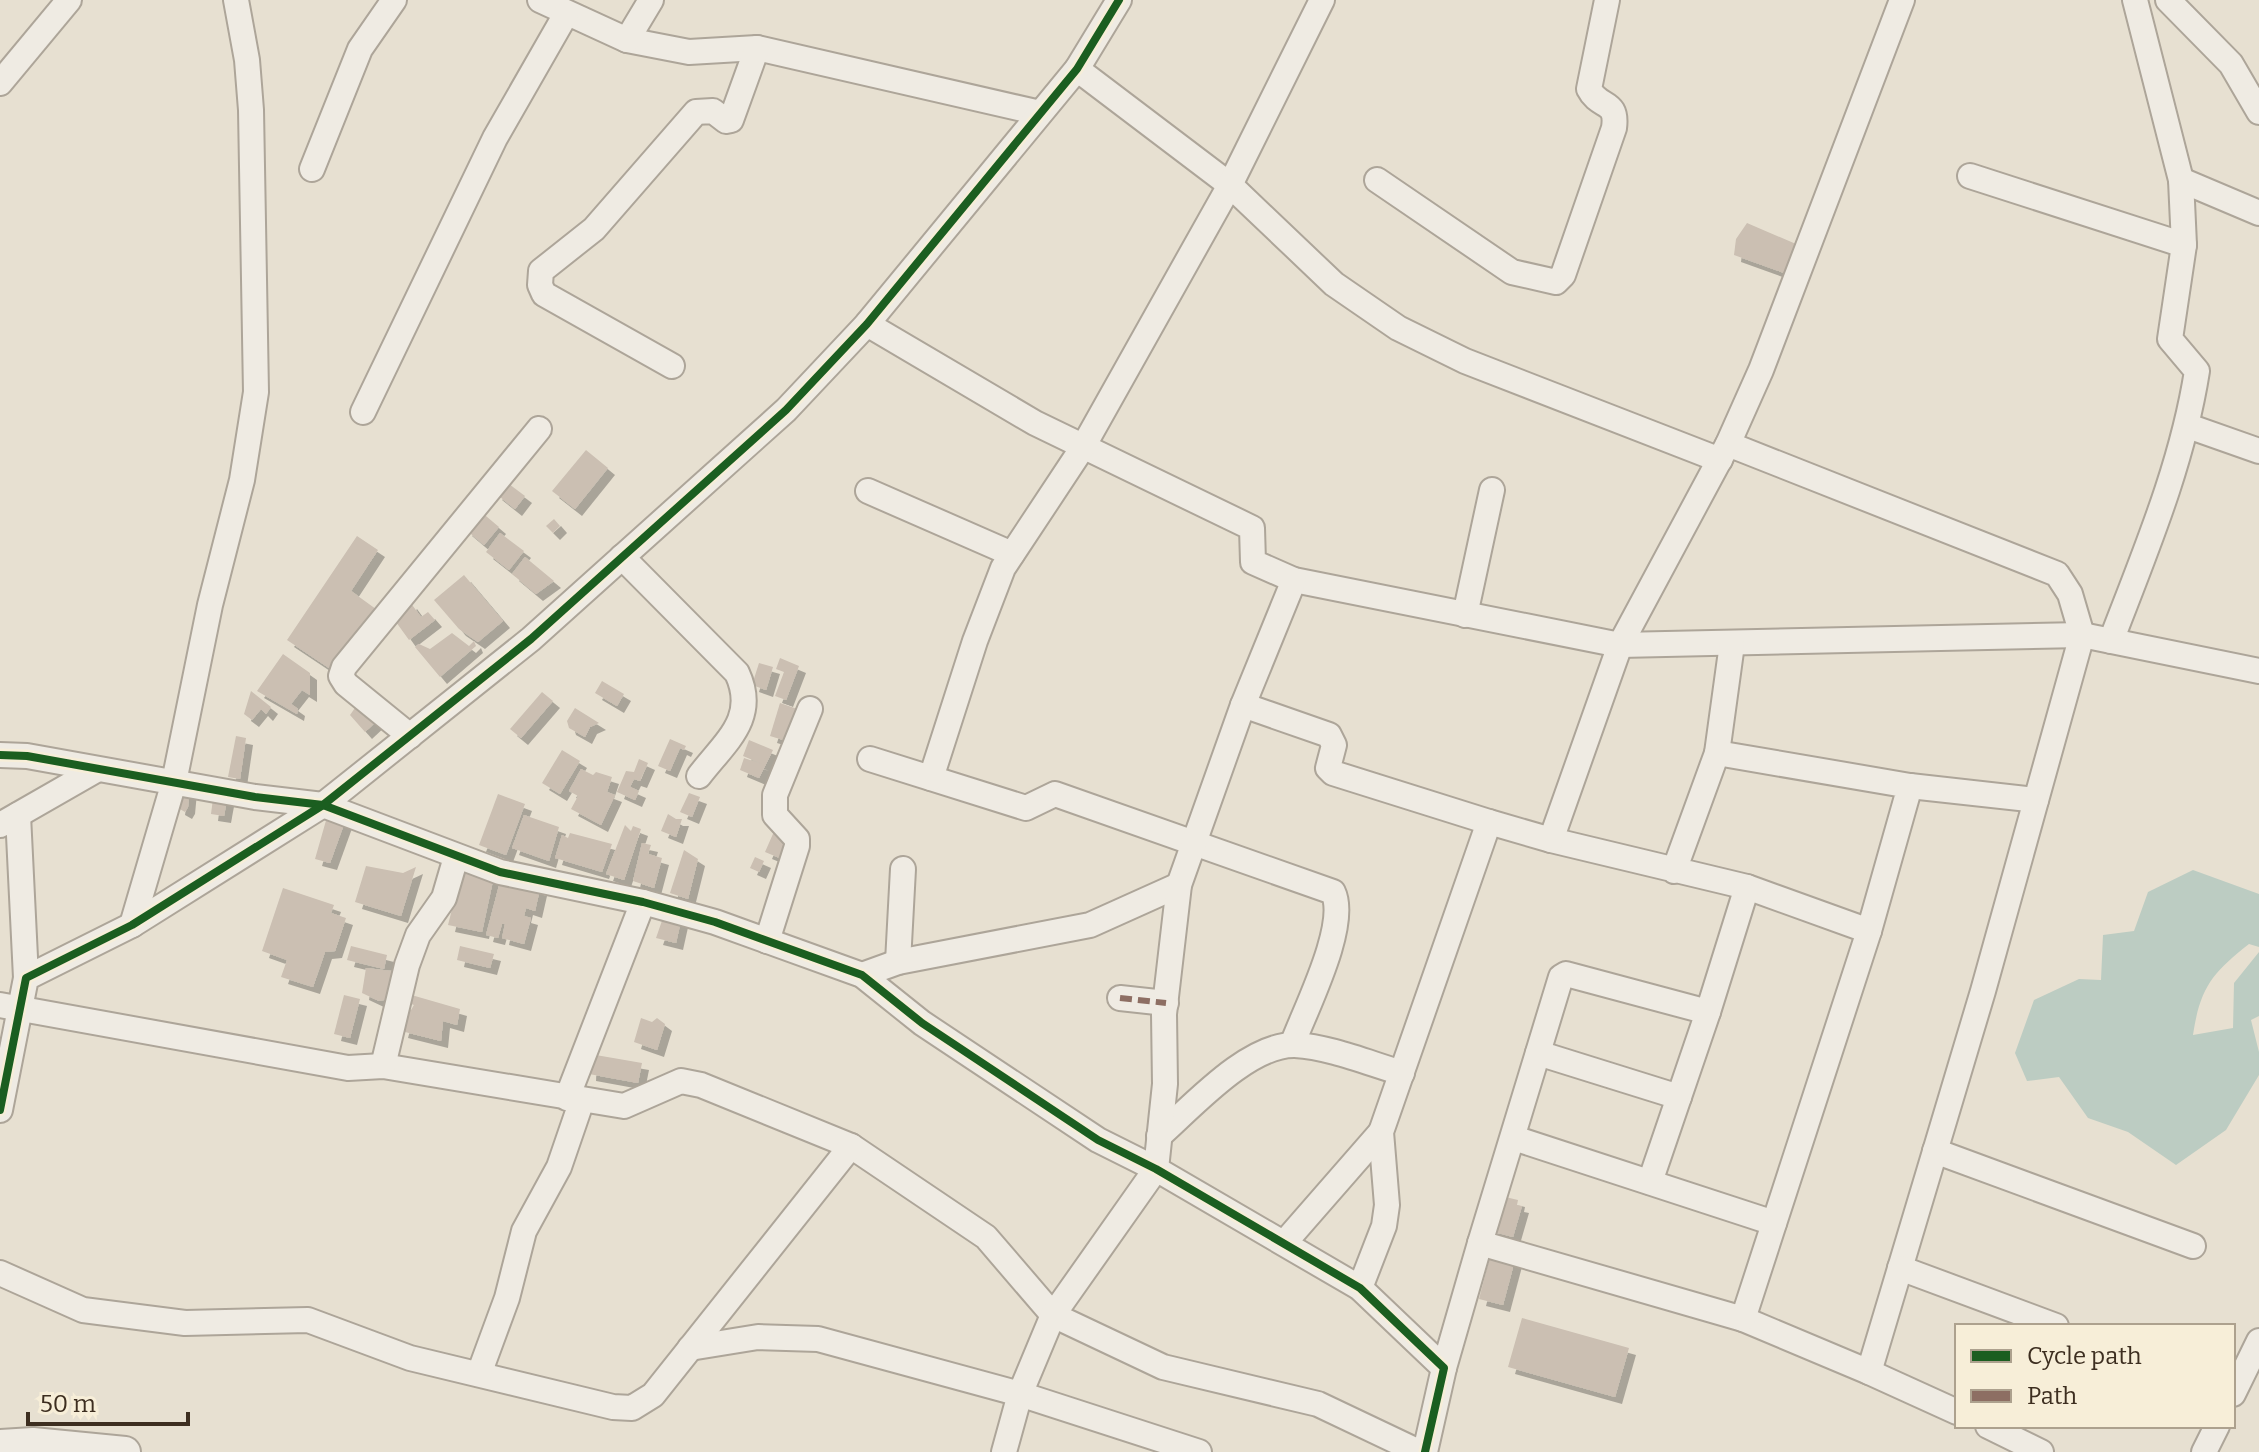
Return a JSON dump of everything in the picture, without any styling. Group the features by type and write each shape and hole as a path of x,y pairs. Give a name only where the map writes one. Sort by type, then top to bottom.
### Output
{"street":[{"path":"0,83 69,0"},
{"path":"132,925 174,782 210,605 242,480 256,392 251,110 247,60 236,0"},
{"path":"312,169 360,49 394,0"},
{"path":"540,0 627,40 689,52 757,48 1040,113"},
{"path":"627,40 651,0"},
{"path":"0,1110 9,1007 26,978 132,925 323,805 531,639 786,410 867,324 1077,69 1119,0"},
{"path":"931,778 975,641 1012,554 1083,447 1230,185 1322,0"},
{"path":"1377,180 1512,272 1556,282 1563,275 1614,128 1616,116 1612,108 1591,95 1589,89 1607,0"},
{"path":"1551,840 1620,645 1724,452 1761,370 1902,0"},
{"path":"2111,641 2170,487 2188,426 2197,371 2170,339 2184,245 2181,180 2135,0"},
{"path":"2168,0 2231,64 2259,112"},
{"path":"363,412 495,138 566,14"},
{"path":"672,366 544,294 540,285 541,271 594,229 696,112 713,111 726,121 731,120 757,48"},
{"path":"1077,69 1230,185 1334,284 1398,328 1465,361 2057,574 2070,594 2082,635 1869,1372"},
{"path":"1970,176 2184,245"},
{"path":"2181,180 2259,213"},
{"path":"867,324 1083,447 1252,528 1253,562 1294,580 1620,645 2082,635 2259,671"},
{"path":"2188,426 2259,451"},
{"path":"410,736 346,684 341,676 344,667 539,429"},
{"path":"1465,615 1492,490"},
{"path":"868,491 1012,554"},
{"path":"622,557 737,673 746,693 740,723 699,776"},
{"path":"1004,1452 1020,1394 1053,1315 1156,1169 1165,1084 1166,1003 1179,885 1243,705 1294,580"},
{"path":"1674,871 1717,753 1732,644"},
{"path":"1243,705 1329,735 1334,745 1328,768 1333,773 1551,840 1747,887 1869,931"},
{"path":"767,941 797,846 797,839 775,815 775,795 810,709"},
{"path":"1717,753 1910,786 2036,800"},
{"path":"0,755 27,756 96,770 323,805 500,872 643,902 862,975 922,1023 1098,1140 1156,1169 1360,1288 1444,1368"},
{"path":"870,759 1026,808 1055,794 1333,892 1338,902 1336,928 1292,1045"},
{"path":"26,978 9,820 96,770"},
{"path":"1743,1319 1869,931 1910,786"},
{"path":"1285,1242 1381,1132 1489,822"},
{"path":"383,1066 407,965 418,935 444,898 456,857"},
{"path":"898,962 903,869"},
{"path":"862,975 898,962 1090,925 1179,885"},
{"path":"1650,1182 1747,887"},
{"path":"479,1374 507,1298 524,1231 559,1167 575,1099 643,902"},
{"path":"1425,1452 1444,1368 1560,981 1566,974 1708,1012"},
{"path":"1120,998 1166,1003"},
{"path":"9,1007 348,1068 383,1066 624,1106 681,1081 701,1085 851,1146 986,1237 1053,1315 1163,1367 1318,1404 1419,1452"},
{"path":"1159,1136 1255,1056 1292,1045 1331,1052 1402,1073"},
{"path":"1538,1053 1679,1097"},
{"path":"1360,1288 1384,1226 1387,1205 1381,1132"},
{"path":"1514,1138 1774,1223"},
{"path":"0,1273 83,1310 185,1323 308,1320 410,1358 613,1407 632,1408 653,1395 851,1146"},
{"path":"1935,1151 2193,1246"},
{"path":"1480,1243 1743,1319 1955,1411"},
{"path":"1900,1268 2051,1324"},
{"path":"690,1348 758,1337 818,1339 1020,1394 1199,1452"},
{"path":"2235,1390 2259,1341"},
{"path":"1992,1428 2041,1452"},
{"path":"2204,1452 2216,1428"},
{"path":"0,1445 33,1443 125,1452"}],"shaded area":[{"path":"2193,870 2259,894 2259,947 2249,944 2217,973 2204,993 2193,1035 2233,1028 2234,983 2259,952 2259,1016 2251,1020 2259,1052 2259,1075 2226,1130 2176,1165 2128,1132 2088,1118 2059,1077 2027,1081 2015,1053 2034,1000 2079,979 2101,980 2103,935 2134,931 2148,892"}],"building":[{"path":"1747,223 1796,244 1784,273 1734,255 1736,239"},
{"path":"586,450 608,468 575,509 552,491"},
{"path":"505,481 525,496 515,509 495,493"},
{"path":"480,511 499,527 484,545 465,529"},
{"path":"554,519 560,526 553,533 546,526"},
{"path":"500,533 524,551 509,570 486,552"},
{"path":"357,536 378,550 351,591 380,612 338,674 287,640"},
{"path":"525,557 554,581 536,594 512,574"},
{"path":"464,575 503,621 478,642 459,629 434,600"},
{"path":"410,602 421,617 428,612 435,620 409,640 396,622"},
{"path":"452,633 469,646 474,641 476,646 440,677 415,647 419,644 430,649"},
{"path":"283,654 310,673 310,695 302,690 291,704 298,709 297,714 257,691"},
{"path":"780,658 799,666 786,700 775,696 784,672 776,669"},
{"path":"759,663 773,667 766,690 752,685"},
{"path":"602,681 624,694 617,706 595,693"},
{"path":"251,691 271,707 266,714 261,709 252,720 244,714"},
{"path":"542,692 553,701 521,738 510,729"},
{"path":"362,698 380,718 365,732 350,715"},
{"path":"780,703 803,711 793,743 770,736"},
{"path":"575,708 599,723 590,727 585,737 569,728 567,721"},
{"path":"236,736 246,738 240,779 228,777"},
{"path":"670,739 686,746 684,750 680,748 670,771 658,766"},
{"path":"749,740 773,750 759,778 740,770 744,758 762,764 743,756"},
{"path":"562,750 580,761 560,794 542,783"},
{"path":"639,759 648,763 640,781 634,779 630,787 639,791 635,800 617,792 626,771 634,772"},
{"path":"581,769 593,775 596,772 612,777 607,792 615,795 601,825 571,809 578,796 569,791"},
{"path":"190,786 185,812 178,808 181,787"},
{"path":"214,791 228,794 224,816 211,814"},
{"path":"689,793 700,797 692,817 680,812"},
{"path":"498,794 525,804 506,855 479,845"},
{"path":"329,810 347,816 330,863 315,859"},
{"path":"668,814 682,819 676,837 661,831"},
{"path":"524,815 559,827 549,861 512,848"},
{"path":"625,825 631,831 633,826 641,829 624,880 606,874"},
{"path":"776,827 788,832 779,879 774,876 782,859 765,852"},
{"path":"570,833 612,844 602,872 555,858 562,835 568,838"},
{"path":"642,843 651,845 648,854 662,858 654,888 633,881"},
{"path":"684,850 698,859 688,899 670,893"},
{"path":"755,857 764,861 759,872 750,868"},
{"path":"366,866 403,873 416,867 401,916 355,902"},
{"path":"462,870 494,876 482,932 448,925"},
{"path":"501,878 540,889 535,911 526,908 524,916 531,918 524,944 502,938 505,924 502,924 498,938 486,935"},
{"path":"283,888 334,905 331,913 346,918 335,951 325,952 313,987 281,977 287,960 262,951"},
{"path":"665,912 682,916 676,943 656,938"},
{"path":"351,946 387,955 384,969 347,960"},
{"path":"460,946 494,954 490,968 457,960"},
{"path":"366,968 392,971 389,999 379,1001 362,993"},
{"path":"408,994 460,1009 457,1025 443,1021 441,1041 401,1031 407,1008 411,1010 414,1005 406,1002"},
{"path":"344,995 360,999 350,1038 334,1034"},
{"path":"641,1018 652,1022 657,1018 665,1024 657,1050 634,1042"},
{"path":"590,1054 642,1063 638,1083 589,1074"},
{"path":"1501,1196 1518,1200 1517,1205 1522,1206 1513,1237 1490,1231"},
{"path":"1492,1249 1516,1256 1503,1305 1479,1299"},
{"path":"1522,1318 1629,1348 1615,1397 1508,1367"}],"marked path":[{"path":"1120,998 1166,1003"}],"cycle path":[{"path":"0,1110 26,978 132,925 323,805 531,639 786,410 867,324 1077,69 1119,0"},
{"path":"0,755 27,756 255,797 323,805 500,872 643,902 715,922 862,975 922,1023 1098,1140 1156,1169 1360,1288 1444,1368 1425,1452"}]}
